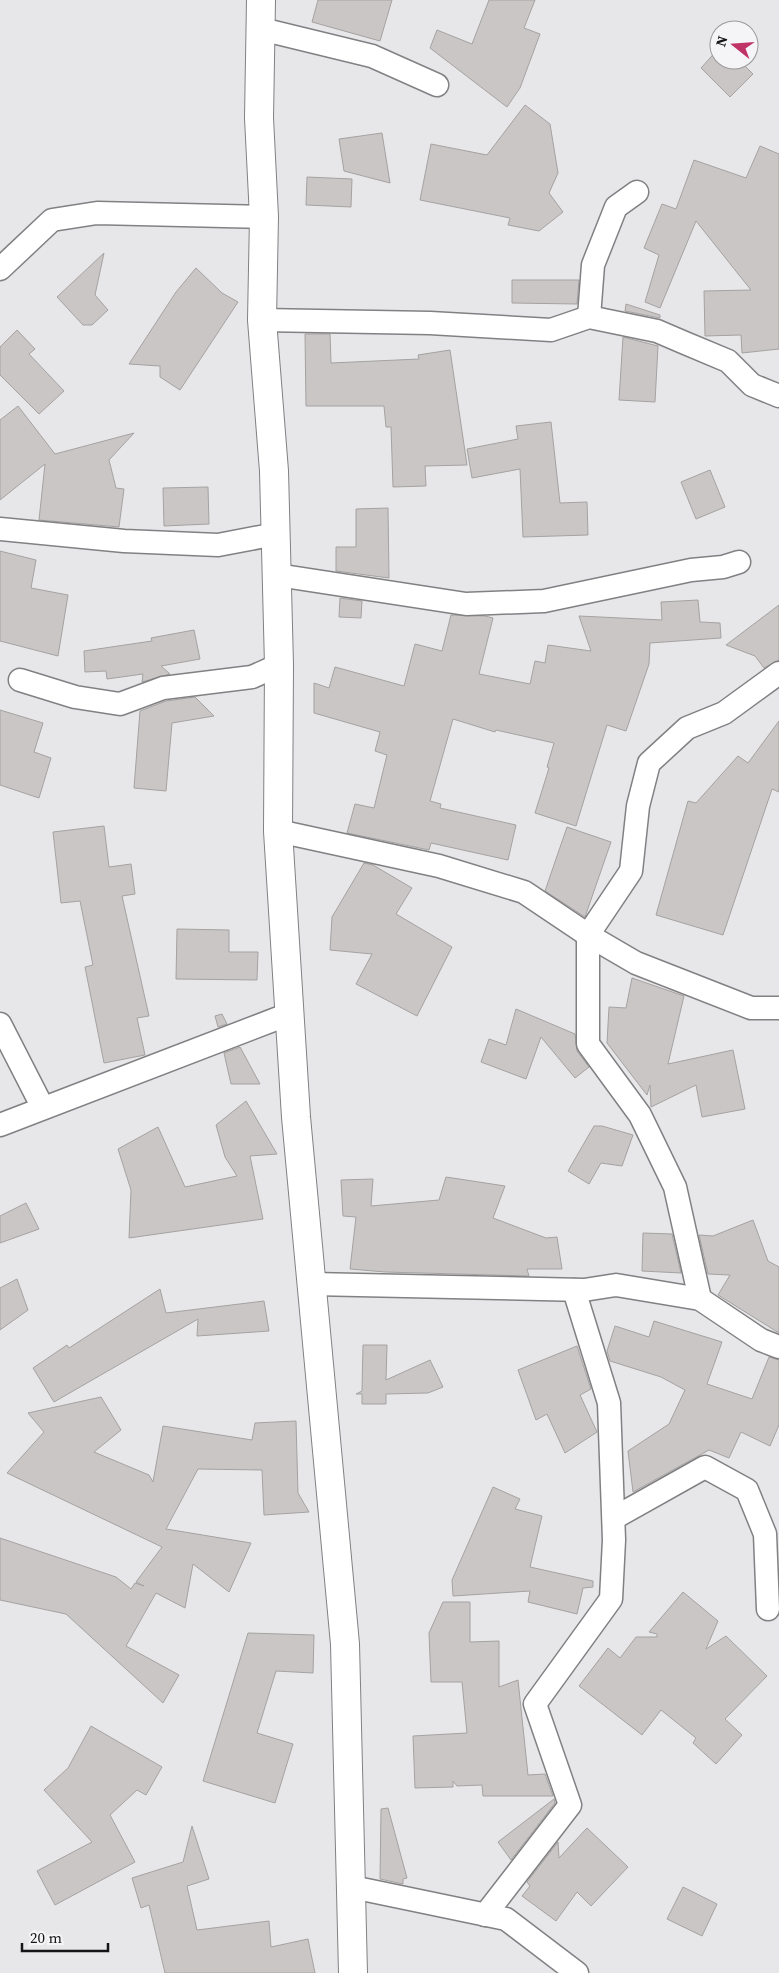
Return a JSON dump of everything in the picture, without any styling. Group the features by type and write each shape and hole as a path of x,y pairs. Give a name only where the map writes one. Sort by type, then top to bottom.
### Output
{"street":[{"path":"261,0 259,118 264,217 262,320 274,471 276,534 279,665 278,831 289,1014 345,1644 353,1973"},
{"path":"261,29 372,56 437,85"},
{"path":"589,317 593,265 616,207 637,192"},
{"path":"0,269 52,220 97,213 264,217"},
{"path":"262,320 430,323 551,330 589,317 657,331 728,361 752,385 779,396"},
{"path":"0,529 124,542 218,545 276,534"},
{"path":"277,574 466,604 544,601 691,570 723,567 739,562"},
{"path":"20,680 76,697 120,704 163,688 252,677 279,665"},
{"path":"700,1299 675,1187 640,1115 588,1044 588,935 631,871 638,806 649,763 687,728 724,713 779,673"},
{"path":"278,831 439,866 524,892 588,935 636,963 751,1008 779,1008"},
{"path":"0,1125 289,1014"},
{"path":"0,1024 43,1108"},
{"path":"312,1284 574,1290 616,1285 700,1299 761,1340 779,1347"},
{"path":"485,1915 570,1805 535,1704 611,1599 614,1518 609,1403 574,1290"},
{"path":"614,1518 705,1467 747,1490 772,1534 768,1609"},
{"path":"352,1887 506,1919 577,1973"}],"building":[{"path":"318,0 392,0 380,41 312,22"},
{"path":"489,0 535,0 524,28 540,34 520,88 507,107 430,48 437,30 472,44"},
{"path":"709,59 709,70 749,70 753,74 730,97 701,68"},
{"path":"525,105 550,124 558,173 549,193 563,212 539,231 508,225 510,218 420,200 431,144 487,155"},
{"path":"382,133 390,183 344,171 339,139"},
{"path":"760,146 779,154 779,349 742,353 741,335 705,336 704,291 751,290 696,221 660,308 645,302 659,255 644,248 662,204 676,209 694,160 746,178"},
{"path":"307,177 352,179 351,207 306,205"},
{"path":"104,253 95,295 108,310 92,325 83,325 57,297"},
{"path":"196,268 222,293 238,302 180,390 160,377 160,366 129,364 176,292"},
{"path":"512,280 579,280 577,304 512,303"},
{"path":"626,304 660,315 660,318 625,311"},
{"path":"17,330 35,349 29,354 64,391 39,414 0,375 0,347"},
{"path":"305,334 330,334 331,363 419,359 418,355 450,350 467,465 425,466 426,486 393,487 391,427 386,427 384,406 306,406"},
{"path":"623,337 658,346 655,402 619,400"},
{"path":"18,406 55,454 134,433 109,460 116,488 124,489 119,527 39,520 45,464 0,500 0,420"},
{"path":"551,422 560,503 587,502 588,535 523,537 520,469 472,478 467,449 518,439 516,426"},
{"path":"710,470 725,507 696,519 681,482"},
{"path":"208,487 209,524 164,526 163,488"},
{"path":"388,508 389,578 336,571 336,547 356,547 356,509"},
{"path":"0,551 36,560 31,588 68,595 58,656 0,641"},
{"path":"340,598 362,601 361,618 339,617"},
{"path":"698,600 700,622 720,623 721,638 650,643 649,664 626,731 607,725 576,826 535,813 549,768 547,767 554,743 496,730 495,732 453,719 430,801 441,804 440,808 516,825 508,860 431,843 429,850 347,833 355,804 374,808 387,755 375,751 380,732 314,713 314,683 329,688 335,667 404,686 415,644 442,651 451,615 485,616 493,618 479,674 530,684 535,661 545,663 548,645 591,651 579,616 662,620 661,602"},
{"path":"779,605 779,660 764,668 755,656 726,645"},
{"path":"194,630 200,659 161,666 170,674 142,682 143,674 107,679 106,671 85,672 84,651 152,641 151,638"},
{"path":"195,697 214,716 172,723 166,791 134,788 140,711 166,701"},
{"path":"0,710 43,723 34,752 51,758 39,798 0,785"},
{"path":"779,721 779,792 772,789 723,935 656,915 688,801 696,803 738,756 748,763"},
{"path":"104,826 109,867 131,864 135,894 122,896 149,1016 137,1018 145,1055 104,1063 85,967 93,965 80,901 61,903 53,832"},
{"path":"567,827 611,842 585,917 545,891"},
{"path":"364,863 373,865 412,888 396,914 452,947 417,1016 356,984 372,954 330,950 332,917"},
{"path":"177,929 229,930 229,952 258,952 257,980 176,979"},
{"path":"632,978 684,996 668,1064 733,1050 745,1109 702,1117 696,1085 651,1107 650,1085 647,1095 607,1043 609,1007 626,1008"},
{"path":"516,1009 575,1034 577,1051 589,1067 575,1078 541,1037 526,1079 481,1062 489,1039 506,1045"},
{"path":"222,1014 227,1024 218,1027 215,1016"},
{"path":"240,1047 260,1084 231,1084 224,1053"},
{"path":"246,1101 277,1154 250,1156 263,1219 129,1238 131,1190 118,1149 158,1127 185,1187 237,1176 225,1157 216,1125"},
{"path":"594,1126 602,1126 633,1135 622,1166 601,1163 589,1184 568,1171"},
{"path":"446,1177 505,1186 493,1218 546,1238 557,1237 562,1269 527,1269 529,1276 385,1272 350,1269 356,1217 343,1216 341,1180 373,1179 371,1206 439,1200"},
{"path":"26,1203 39,1229 0,1243 0,1216"},
{"path":"753,1220 768,1261 779,1267 779,1333 718,1295 730,1275 708,1274 699,1235 713,1236"},
{"path":"643,1233 672,1234 681,1273 642,1271"},
{"path":"17,1279 28,1310 0,1330 0,1288"},
{"path":"160,1289 166,1313 264,1301 269,1331 197,1336 198,1319 54,1402 33,1368 67,1345 69,1348"},
{"path":"654,1321 722,1342 707,1384 752,1399 769,1357 779,1360 779,1425 770,1446 741,1432 729,1458 709,1450 633,1492 628,1451 669,1424 685,1390 661,1377 610,1361 607,1351 615,1326 649,1337"},
{"path":"363,1345 387,1345 386,1380 430,1360 443,1387 428,1393 386,1394 386,1404 362,1404 362,1394 356,1394 362,1391"},
{"path":"577,1346 591,1389 580,1395 597,1432 565,1453 547,1414 536,1420 518,1370"},
{"path":"101,1397 121,1430 94,1452 149,1475 153,1482 163,1426 252,1440 255,1423 296,1421 298,1493 309,1512 264,1515 262,1470 198,1469 166,1529 251,1543 229,1592 193,1564 185,1608 156,1593 126,1646 179,1675 163,1703 66,1614 0,1600 0,1538 116,1577 131,1589 135,1583 144,1586 136,1582 162,1547 7,1473 44,1432 28,1413"},
{"path":"493,1487 520,1499 515,1509 542,1516 530,1567 593,1581 593,1587 583,1588 577,1614 528,1602 530,1591 453,1596 452,1580"},
{"path":"683,1592 718,1621 706,1649 726,1636 767,1676 725,1719 742,1735 716,1764 693,1743 696,1738 661,1710 642,1735 579,1686 608,1648 620,1658 636,1637 657,1637 657,1634 649,1632"},
{"path":"443,1602 470,1602 470,1642 499,1641 499,1687 518,1680 528,1775 545,1774 553,1796 483,1796 482,1785 457,1786 453,1781 453,1787 415,1788 413,1736 467,1733 462,1682 431,1682 429,1633"},
{"path":"248,1633 314,1635 313,1673 276,1671 257,1733 293,1744 275,1803 203,1781"},
{"path":"91,1726 162,1767 146,1795 137,1790 110,1815 135,1862 55,1905 37,1871 92,1842 44,1790 68,1768"},
{"path":"554,1799 555,1803 511,1860 498,1842"},
{"path":"388,1808 407,1878 403,1879 403,1884 380,1879 381,1809"},
{"path":"192,1826 209,1879 187,1886 197,1930 269,1921 271,1947 308,1939 315,1973 165,1973 149,1905 141,1908 132,1878 183,1862"},
{"path":"587,1828 628,1867 591,1906 577,1892 556,1921 522,1896 530,1886 527,1882 558,1842 559,1858"},
{"path":"683,1887 717,1904 702,1936 667,1919"}]}
